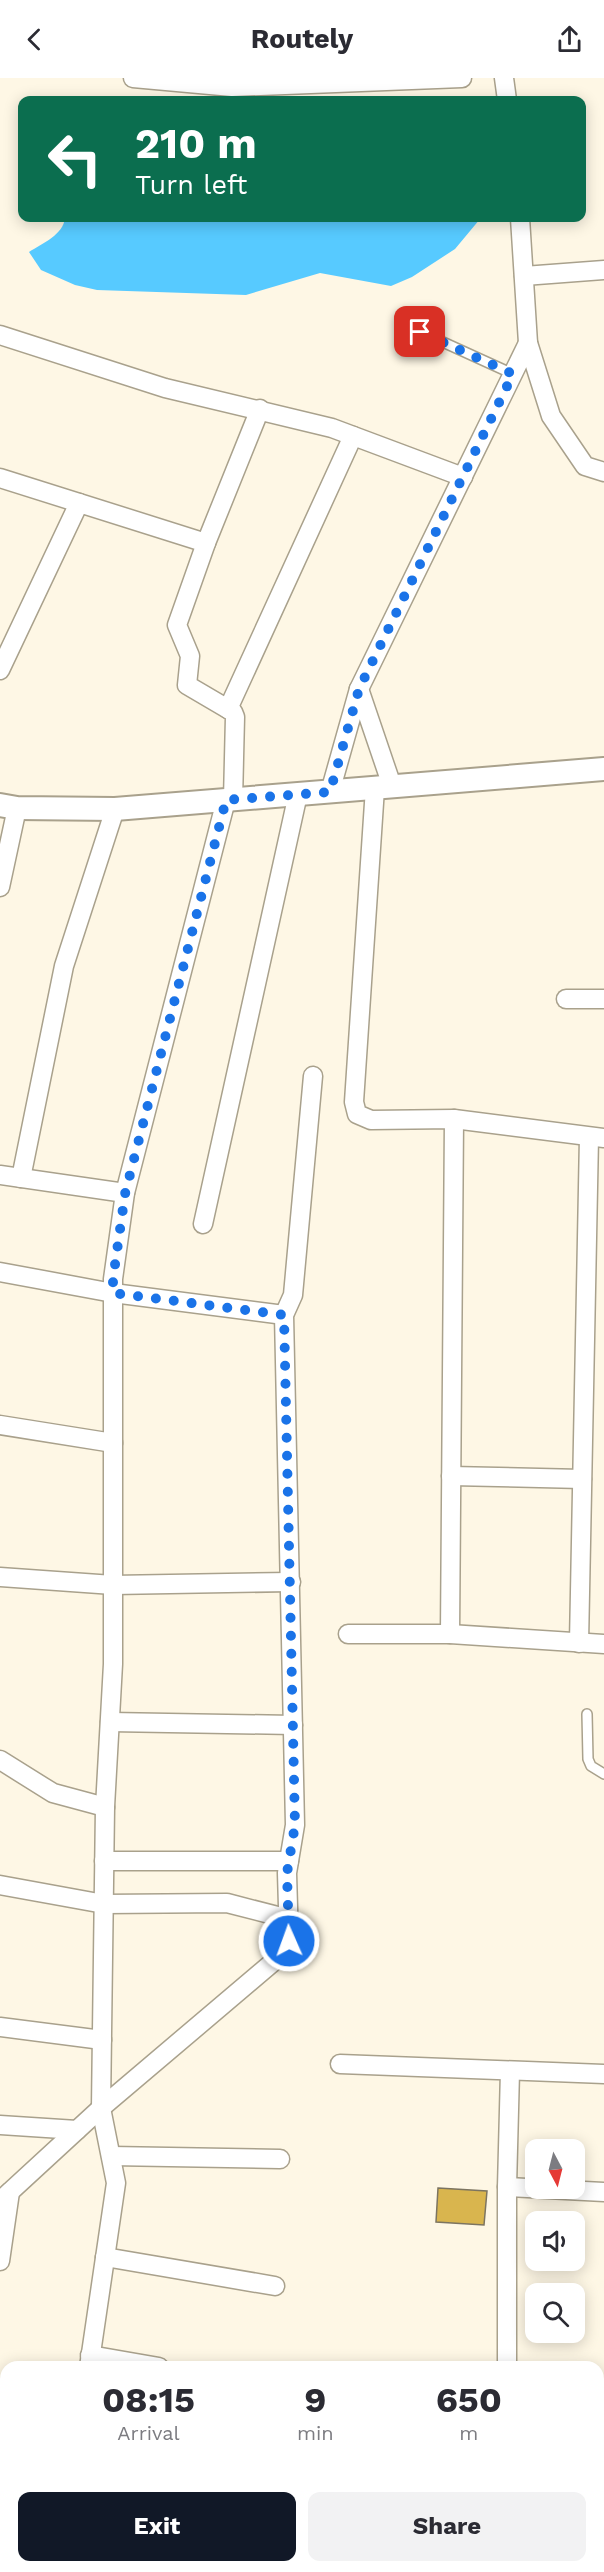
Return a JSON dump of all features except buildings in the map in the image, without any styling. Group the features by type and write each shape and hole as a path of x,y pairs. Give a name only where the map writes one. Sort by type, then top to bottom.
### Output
{"street":[{"path":"133,78 231,83 462,78"},
{"path":"504,78 506,96"},
{"path":"520,222 528,343 551,416 585,466 604,472"},
{"path":"524,276 604,270"},
{"path":"0,334 165,388 322,425 463,477"},
{"path":"330,792 359,689 528,343"},
{"path":"89,2361 116,2183 101,2108 105,1807 110,1722 112,1585 113,1279 125,1194 230,800 235,717 228,709 188,685 190,656 177,628 206,543 260,409"},
{"path":"228,709 353,436"},
{"path":"0,478 206,543"},
{"path":"0,670 79,503"},
{"path":"359,689 383,787 354,1107 357,1114 371,1120 454,1119 597,1137 582,1479 579,1643"},
{"path":"0,887 9,807 115,809 604,768"},
{"path":"204,1224 298,794"},
{"path":"21,1178 64,966 115,809"},
{"path":"566,999 604,999"},
{"path":"0,2261 5,2197 101,2108 287,1949 289,1941 289,1861 295,1825 284,1315 293,1295 313,1076"},
{"path":"450,1634 454,1119"},
{"path":"0,1175 125,1194"},
{"path":"0,1272 113,1293 284,1315"},
{"path":"0,1425 113,1443"},
{"path":"451,1476 582,1479"},
{"path":"0,1577 112,1585 291,1582"},
{"path":"348,1634 450,1634 604,1644"},
{"path":"110,1722 293,1725"},
{"path":"0,1760 53,1793 105,1807"},
{"path":"104,1861 289,1861"},
{"path":"0,1885 104,1904 228,1903 289,1919"},
{"path":"0,2027 102,2040"},
{"path":"340,2064 604,2074"},
{"path":"507,2361 510,2071"},
{"path":"0,2125 77,2130"},
{"path":"111,2156 280,2159"},
{"path":"507,2187 604,2192"},
{"path":"105,2257 275,2286"}],"lane":[{"path":"401,323 513,374"},
{"path":"588,1714 588,1759 591,1766 604,1774"}],"water":[{"path":"64,222 478,222 455,249 412,277 391,286 320,273 246,295 97,290 75,285 41,270 29,252 56,234"}],"route":[{"path":"289,1941 287,1873 295,1825 284,1315 113,1293 113,1279 125,1194 226,800 330,792 359,689 513,374 420,332"}]}
